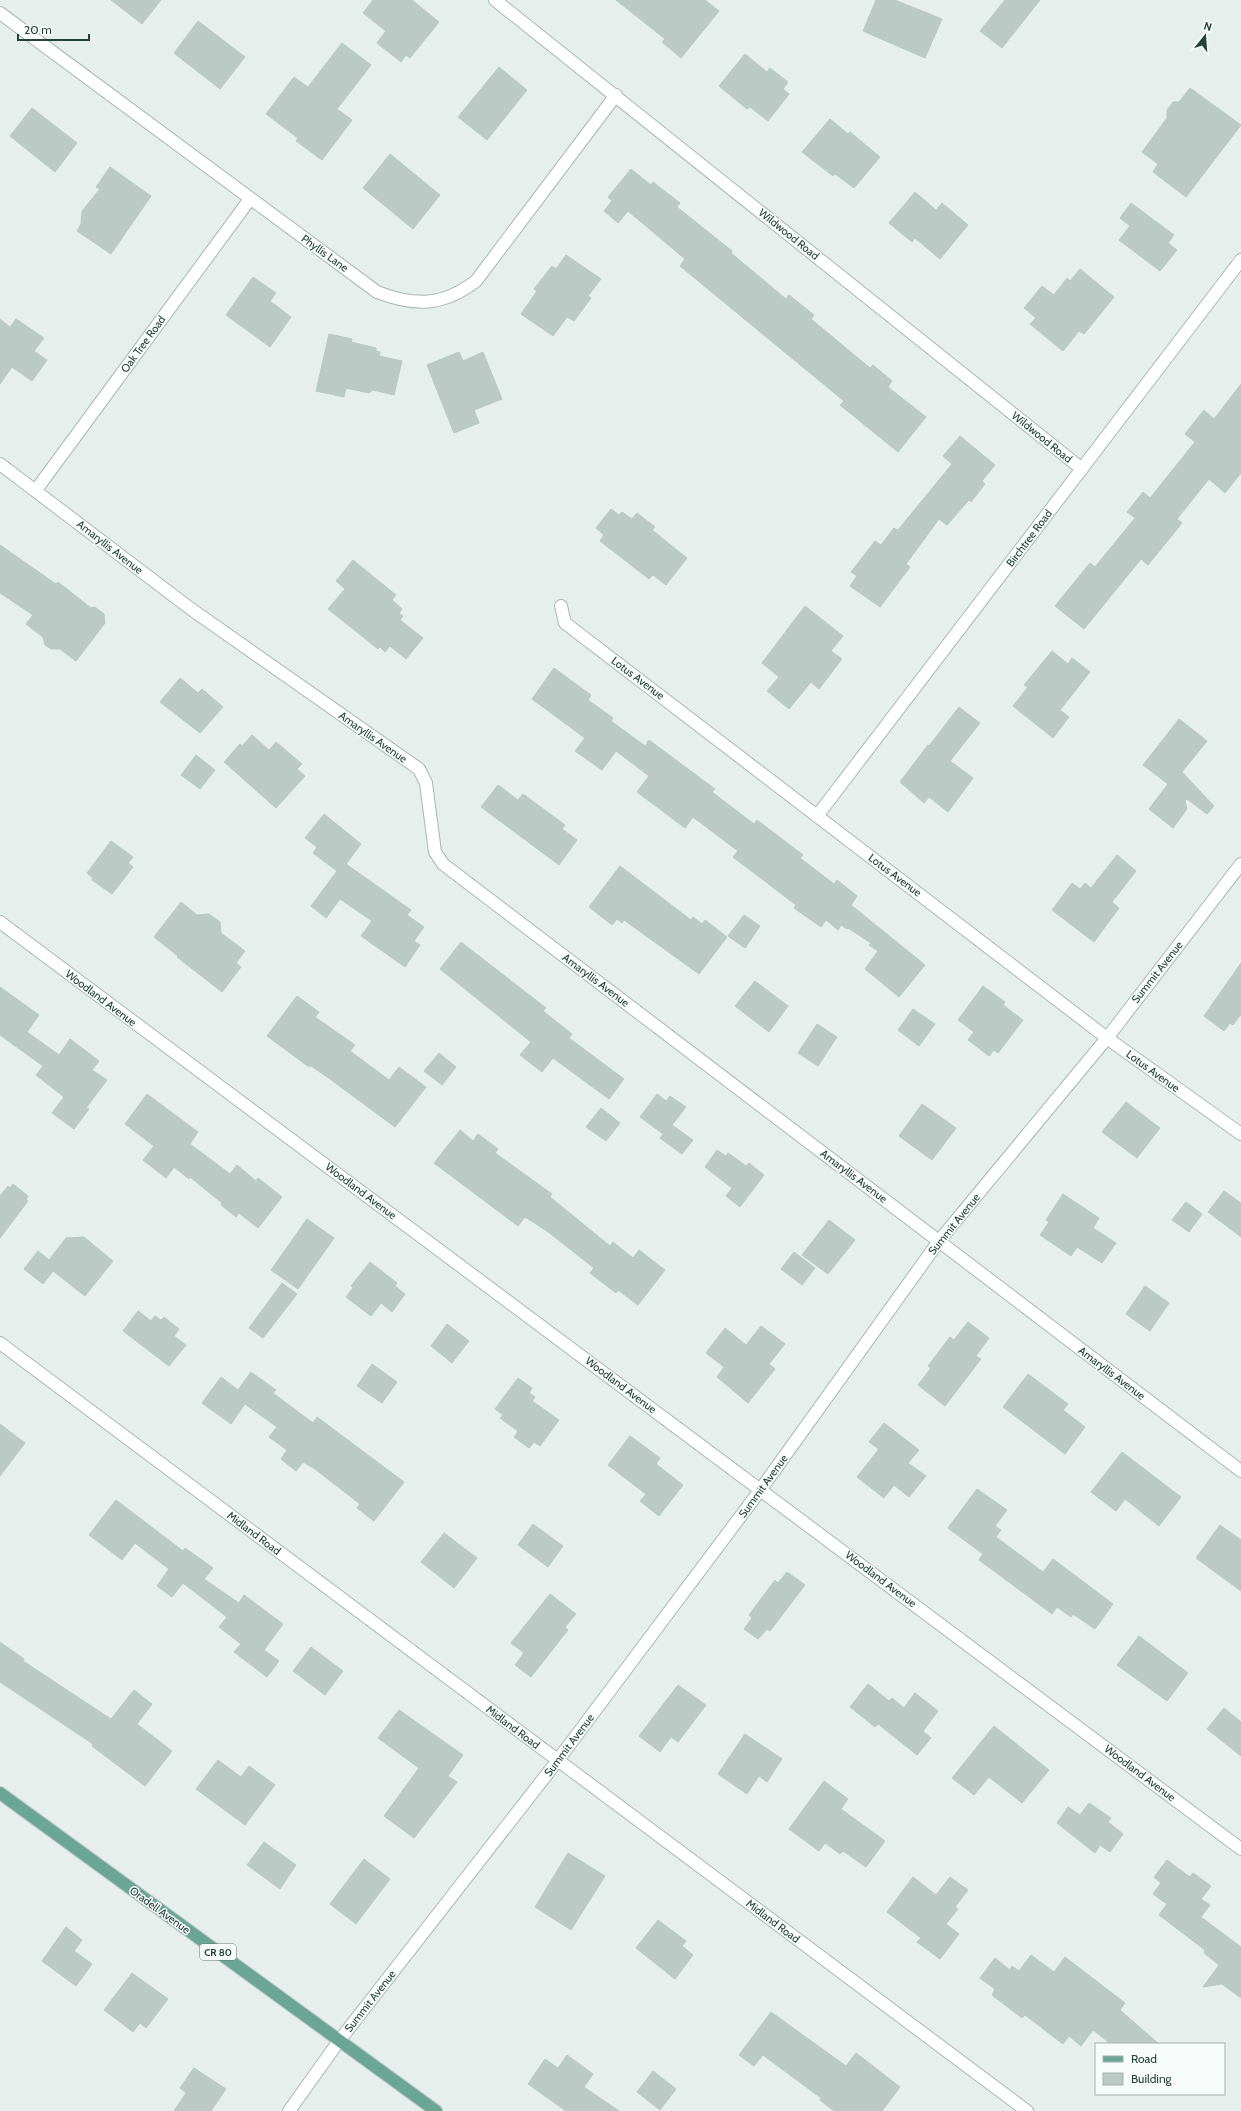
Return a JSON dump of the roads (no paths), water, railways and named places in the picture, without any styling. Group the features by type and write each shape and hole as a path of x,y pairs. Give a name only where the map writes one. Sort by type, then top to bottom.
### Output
{"main road":[{"name":"Oradell Avenue","path":"0,1793 436,2111"}],"street":[{"name":"Wildwood Road","path":"495,0 616,95 1082,469"},
{"name":"Phyllis Lane","path":"0,13 377,292 398,300 412,302 443,300 463,291 476,281 616,95"},
{"name":"Oak Tree Road","path":"36,490 250,199"},
{"name":"Birchtree Road","path":"817,816 1241,260"},
{"name":"Amaryllis Avenue","path":"0,464 191,609 419,769 426,783 435,852 443,864 1241,1471"},
{"name":"Lotus Avenue","path":"561,606 565,623 1107,1038 1241,1134"},
{"name":"Summit Avenue","path":"289,2111 339,2041 558,1760 762,1489 939,1241 1107,1038 1241,864"},
{"name":"Woodland Avenue","path":"0,922 762,1489 1241,1849"},
{"name":"Midland Road","path":"0,1343 1027,2111"}]}
